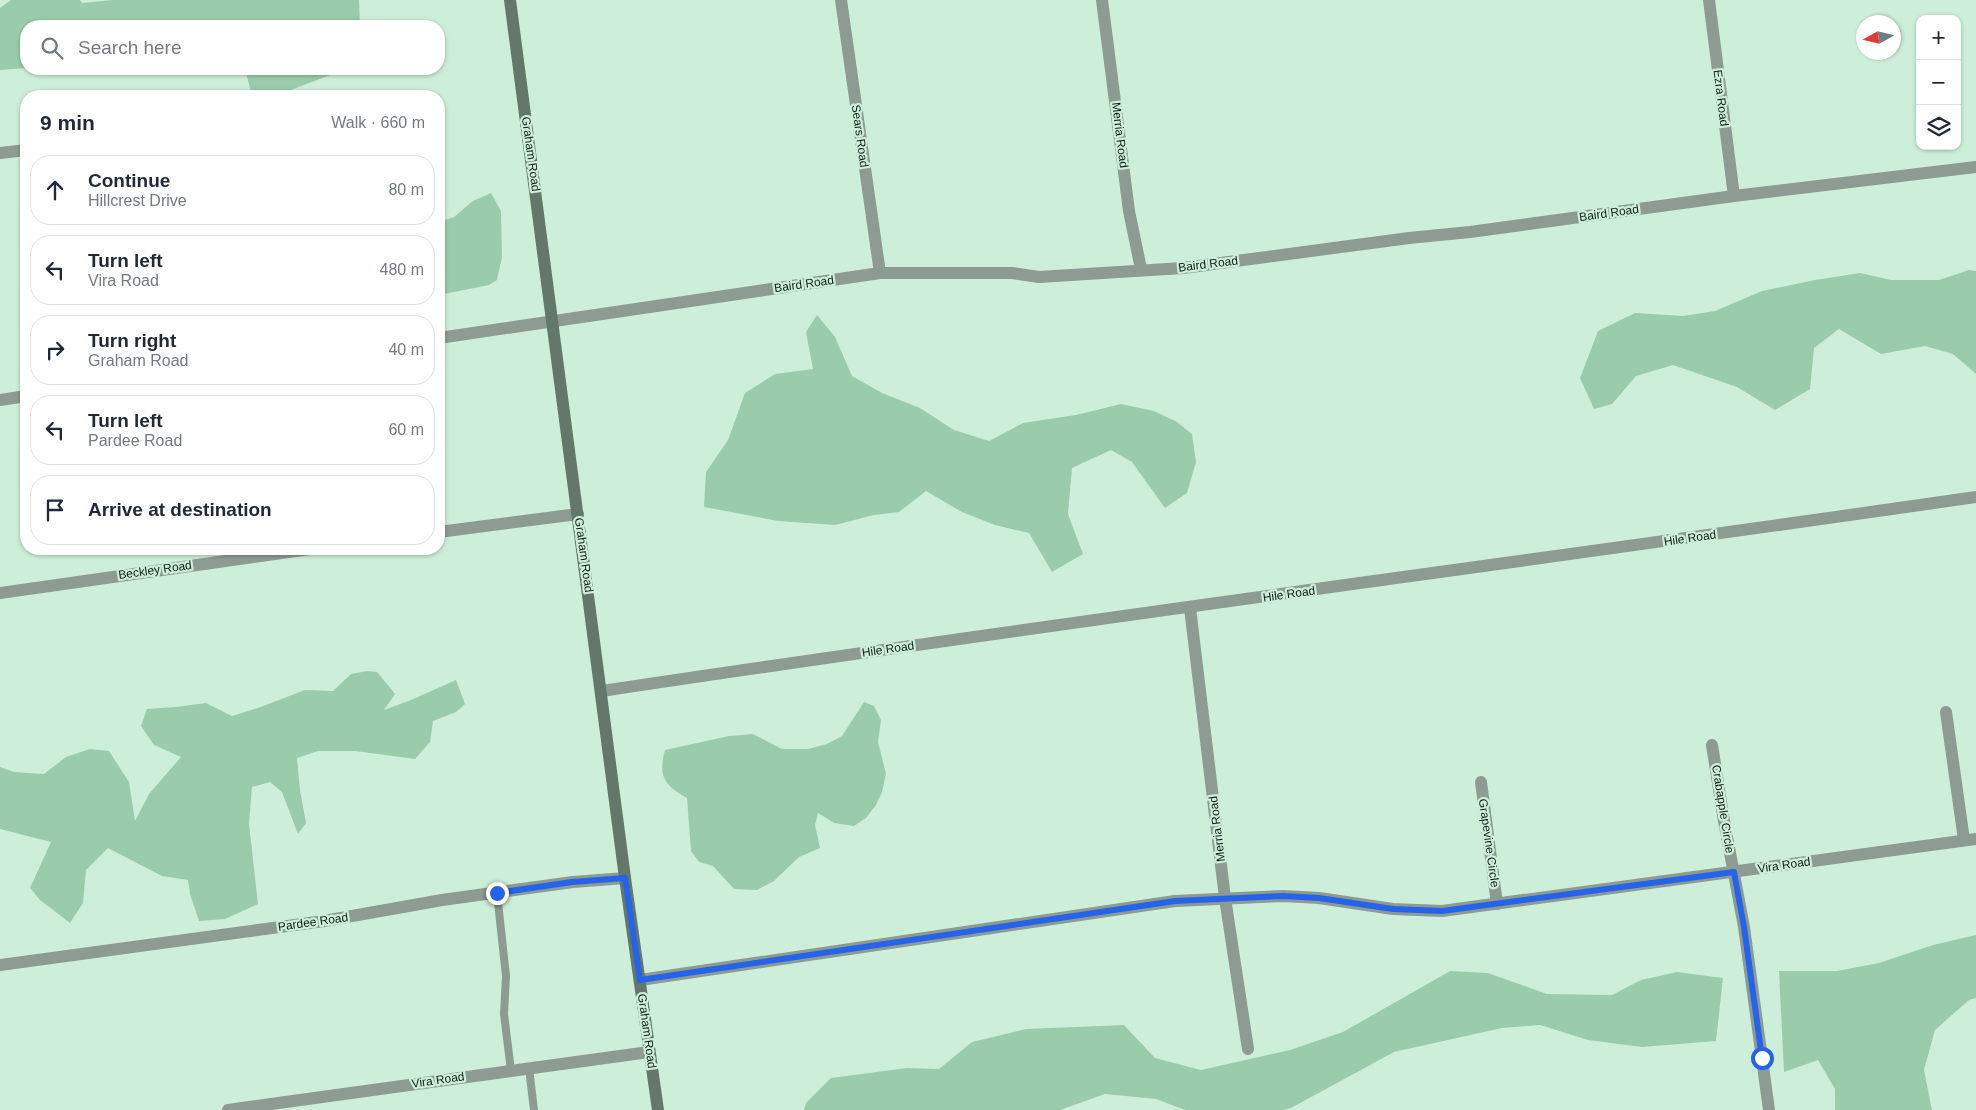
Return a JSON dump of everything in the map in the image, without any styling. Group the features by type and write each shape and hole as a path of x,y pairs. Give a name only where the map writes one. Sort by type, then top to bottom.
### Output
{"main road":[{"name":"Graham Road","path":"510,0 625,878 658,1110"}],"street":[{"name":"Sears Road","path":"841,0 880,273"},
{"name":"Merria Road","path":"1102,0 1129,211 1141,270"},
{"name":"Ezra Road","path":"1709,0 1734,196"},
{"path":"0,153 20,151"},
{"name":"Baird Road","path":"445,337 880,273 1012,273 1039,277 1183,268 1734,196 1976,167"},
{"path":"0,400 20,397"},
{"name":"Hile Road","path":"602,691 834,656 1190,608 1976,497"},
{"path":"445,531 578,514"},
{"name":"Beckley Road","path":"0,593 268,555"},
{"name":"Merria Road","path":"1190,608 1225,898 1248,1050"},
{"path":"1946,712 1970,840"},
{"name":"Crabapple Circle","path":"1712,745 1744,927 1769,1110"},
{"name":"Grapevine Circle","path":"1481,782 1497,904"},
{"name":"Vira Road","path":"640,980 1165,902 1225,898 1319,898 1418,911 1442,911 1970,840"},
{"name":"Pardee Road","path":"0,965 324,921 442,900 572,882 625,878"},
{"name":"Vira Road","path":"228,1110 649,1052"}],"lane":[{"path":"497,893 506,976 504,1014 511,1070"},
{"path":"529,1068 534,1110"}],"green space":[{"path":"11,0 80,0 82,3 113,0 359,0 360,20 20,20 20,68 0,70 0,8"},
{"path":"247,75 330,75 291,90 250,90"},
{"path":"491,193 501,211 502,257 497,280 489,285 445,294 445,220 454,217 473,201"},
{"path":"1969,270 1976,271 1976,374 1953,354 1925,346 1881,354 1839,329 1814,348 1810,389 1775,410 1737,387 1673,365 1636,376 1612,404 1594,409 1580,378 1598,331 1635,313 1683,316 1715,311 1762,291 1860,273 1891,280 1939,280"},
{"path":"817,315 835,337 852,376 882,393 920,408 954,430 989,441 1023,423 1076,415 1121,404 1154,411 1177,422 1192,434 1196,462 1187,493 1165,508 1132,462 1111,450 1072,468 1068,514 1083,554 1052,572 1029,533 995,525 962,512 926,491 899,512 874,515 835,525 778,521 704,507 706,472 728,440 745,393 775,374 813,369 806,332"},
{"path":"367,671 377,672 395,694 384,710 456,680 465,704 456,712 433,721 430,742 415,759 355,751 318,751 297,758 306,823 298,834 282,792 270,782 252,787 249,824 258,904 225,919 199,921 190,894 188,880 162,876 108,848 86,870 83,903 70,923 40,900 30,888 51,842 0,829 0,767 14,772 44,774 66,757 90,749 109,751 129,782 135,821 149,794 181,757 154,745 141,726 147,709 206,703 232,716 305,690 333,691 351,674"},
{"path":"864,702 874,706 881,720 878,742 886,774 882,792 876,805 866,818 854,826 834,823 818,813 815,825 820,848 799,857 774,881 757,890 734,889 713,866 699,862 691,851 687,798 668,784 663,773 662,767 665,750 729,736 753,734 782,749 808,749 827,744 842,736"},
{"path":"1976,935 1976,998 1969,1000 1935,1030 1924,1070 1932,1110 1835,1110 1835,1089 1818,1060 1784,1072 1779,971 1837,971 1879,963 1933,945"},
{"path":"1450,971 1488,973 1547,994 1612,995 1641,980 1677,972 1723,978 1716,1041 1642,1047 1588,1040 1540,1025 1502,1028 1394,1052 1291,1108 1283,1110 1185,1110 1156,1099 1105,1094 1060,1110 804,1110 806,1103 831,1078 907,1068 939,1069 972,1042 1026,1029 1124,1025 1155,1058 1201,1070 1290,1050 1343,1032"}],"route":[{"path":"497,893 572,882 625,878 640,980 1175,901 1283,896 1319,898 1393,909 1442,911 1734,872 1744,927 1762,1058"}]}
